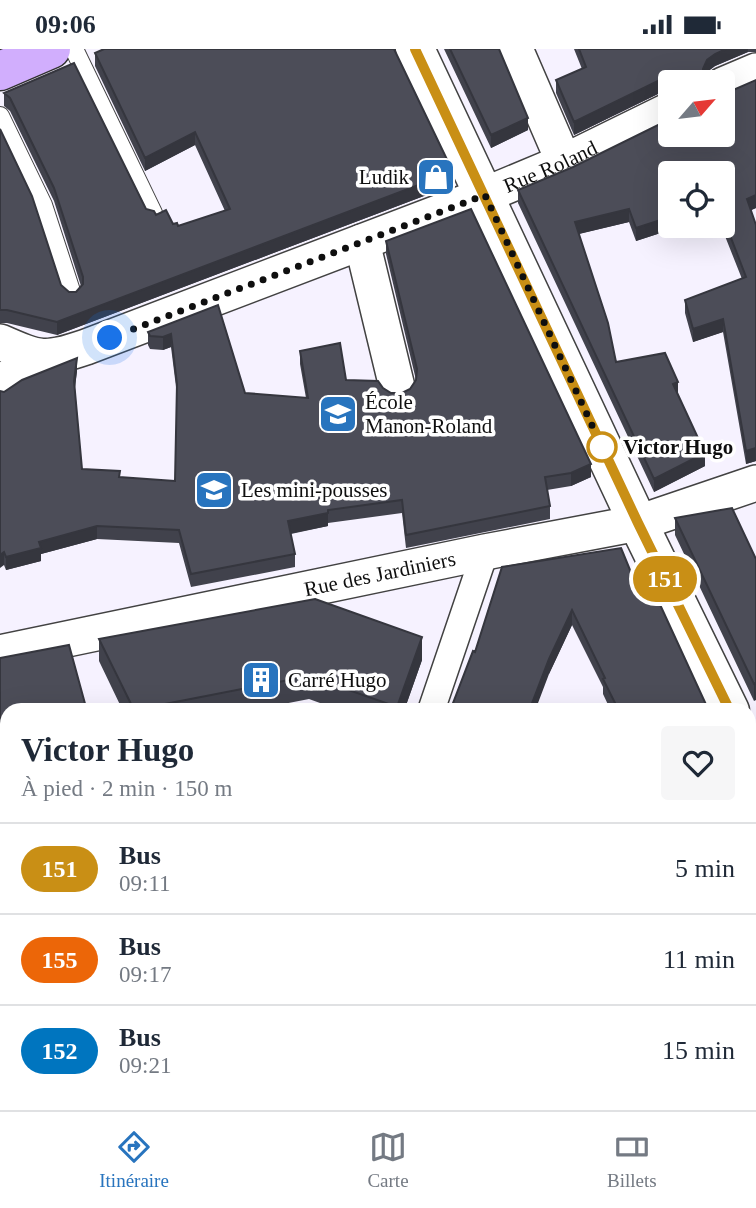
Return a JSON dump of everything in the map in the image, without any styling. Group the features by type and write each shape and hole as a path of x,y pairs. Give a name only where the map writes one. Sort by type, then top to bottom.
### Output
{"main road":[{"path":"0,71 51,49"}],"street":[{"path":"415,49 638,523 726,703"},
{"path":"515,49 564,162"},
{"path":"735,80 756,71"},
{"name":"Rue Roland","path":"34,357 57,356 86,347 485,195 564,162 658,116"},
{"path":"362,242 397,387"},
{"path":"0,342 34,357 0,385"},
{"name":"Rue des Jardiniers","path":"0,653 485,552 638,523 756,483"},
{"path":"434,703 485,552"}],"lane":[{"path":"74,49 153,213"},
{"path":"0,116 43,205 72,294"}],"building":[{"path":"104,49 394,49 453,172 57,322 0,310 0,129 32,196 61,285 69,292 76,292 83,284 54,188 10,98 4,93 74,63 146,209 154,211 156,215 166,210 173,224 177,223 178,226 230,209 195,132 145,158 95,53"},
{"path":"450,49 499,49 528,118 491,135"},
{"path":"579,49 726,49 707,60 703,70 658,70 658,81 574,122 556,80 586,67"},
{"path":"756,80 756,195 747,199 756,225 756,448 746,451 723,319 693,329 685,300 746,277 731,238 735,238 735,161 658,161 658,221 636,228 629,209 575,222 608,323 616,362 665,353 678,382 673,384 705,453 654,479 518,190 573,167 658,125 658,147 735,147 735,89"},
{"path":"471,209 591,464 571,473 545,477 550,506 406,535 402,500 328,510 328,513 288,521 295,554 191,574 179,530 97,526 39,542 41,548 6,557 4,552 0,555 0,391 4,392 22,380 77,358 74,381 82,469 120,471 119,477 175,481 177,384 171,334 163,337 150,336 148,332 218,305 245,393 308,398 300,351 340,343 346,380 378,381 391,393 402,393 410,389 416,380 417,369 386,241"},
{"path":"732,508 756,559 754,684 675,518"},
{"path":"621,548 639,592 651,585 705,703 615,703 572,610 532,703 453,703 473,651 475,652 502,567"},
{"name":"Carré Hugo","path":"315,599 422,637 398,703 386,703 309,676 170,703 131,703 99,639"},
{"path":"69,645 85,703 0,703 0,658"}],"bus line":[{"name":"151","path":"415,49 638,523 726,703"}],"place":[{"name":"Ludik","path":"436,177"},
{"name":"École Manon-Roland","path":"338,414"},
{"name":"Victor Hugo","path":"602,447"},
{"name":"Les mini-pousses","path":"214,490"},
{"name":"Carré Hugo","path":"261,680"}],"route":[{"path":"110,338 485,195 603,449 602,447"}]}
